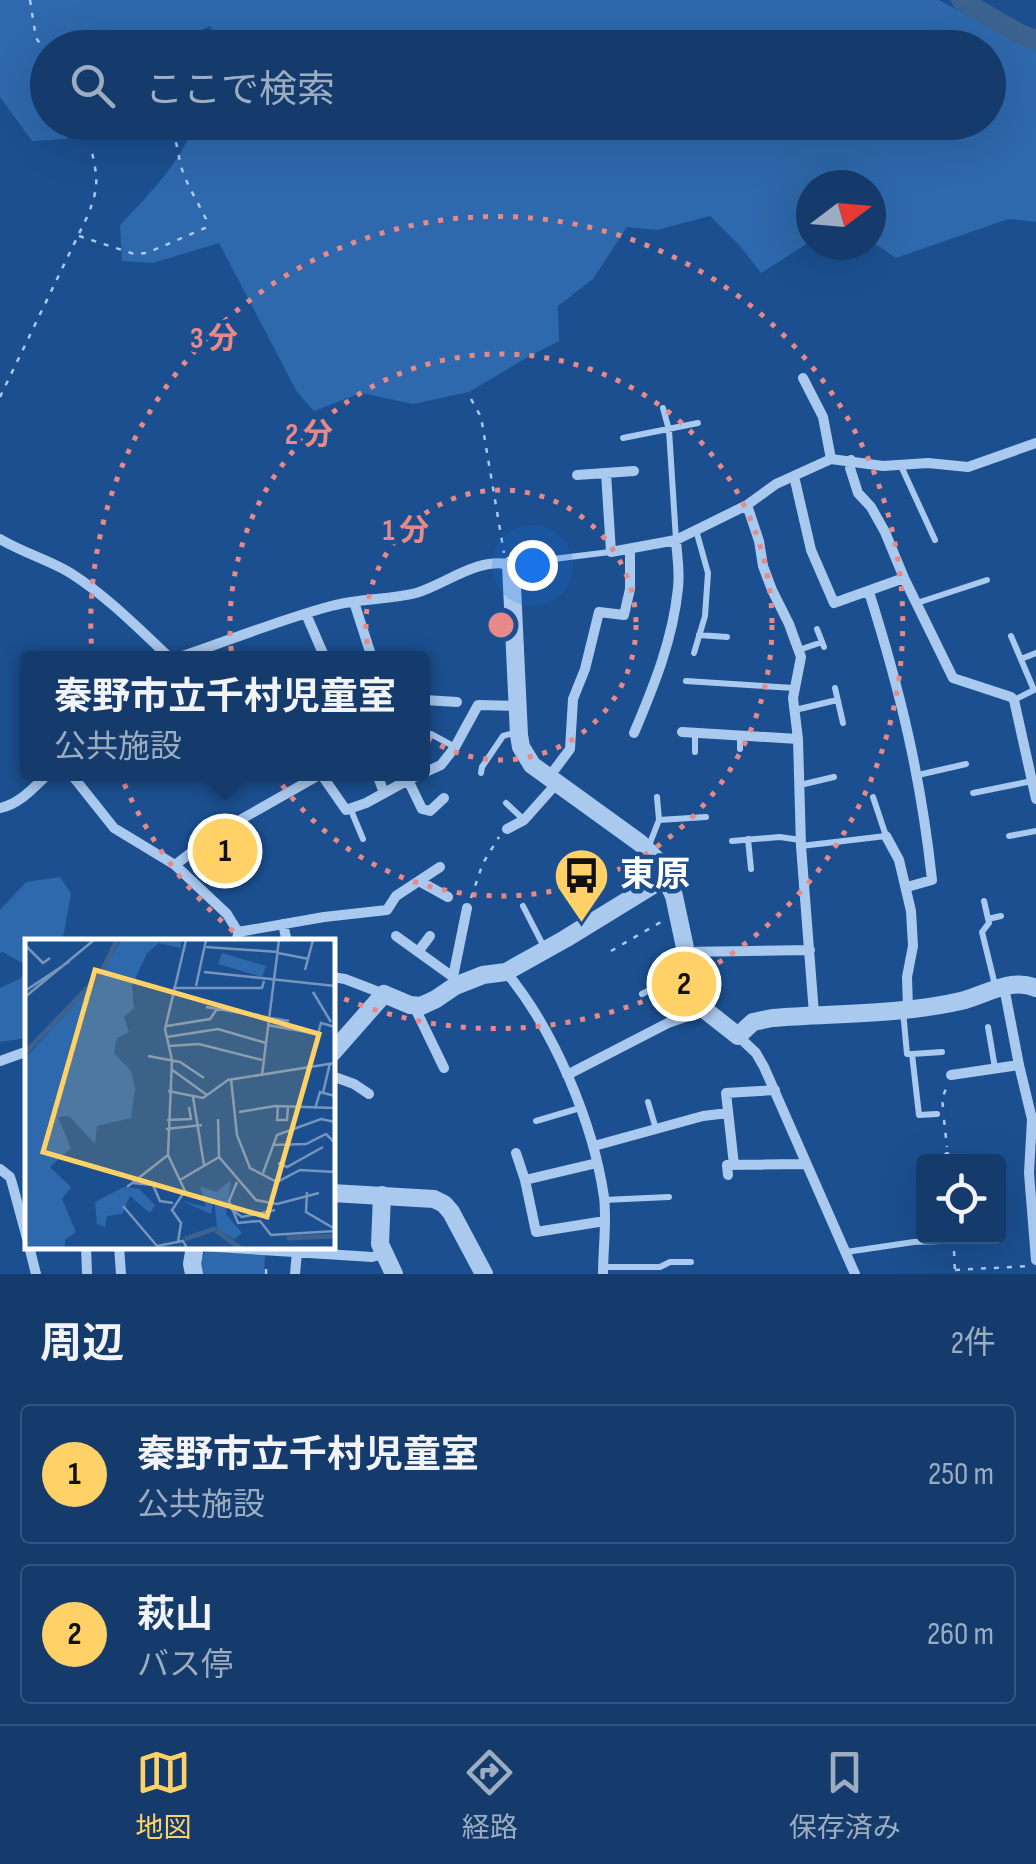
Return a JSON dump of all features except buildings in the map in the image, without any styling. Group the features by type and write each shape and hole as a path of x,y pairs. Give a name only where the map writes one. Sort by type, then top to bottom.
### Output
{"street":[{"path":"802,378 831,459"},
{"path":"606,473 612,552 676,540 747,505 776,484 831,459 968,467 1036,443"},
{"path":"850,460 858,494 871,506 886,532 953,678 1014,700 1036,799"},
{"path":"577,475 634,471"},
{"path":"794,476 810,550 834,603 904,578"},
{"path":"747,505 768,578 802,657 794,688 814,1014"},
{"path":"0,539 68,571 102,594 165,651"},
{"path":"634,733 656,682 674,615 678,584 676,540"},
{"path":"507,829 524,820 570,750 573,700 599,612 624,615 630,589 630,550"},
{"path":"209,651 335,605 410,594 474,568 508,564 518,732 526,757 647,849 666,877 694,990 705,1010 756,1053 856,1274"},
{"path":"869,592 898,684 918,775 932,880 906,887"},
{"path":"354,602 373,650"},
{"path":"306,614 322,651"},
{"path":"430,700 457,702"},
{"path":"430,770 441,765 455,747 478,705 517,706"},
{"path":"682,732 798,739"},
{"path":"0,808 19,800 40,781"},
{"path":"76,781 114,828 175,865 227,914 238,937 324,916 387,910 396,896 440,868"},
{"path":"175,865 217,833 309,781"},
{"path":"326,781 346,810 406,781"},
{"path":"380,781 384,792"},
{"path":"408,781 422,809 430,811 442,805"},
{"path":"886,836 899,860 906,887 913,946 906,977 905,1009"},
{"path":"335,977 413,1005 428,1004 456,981 506,972 666,877"},
{"path":"419,881 448,898"},
{"path":"456,981 467,908"},
{"path":"283,924 286,939"},
{"path":"396,936 456,981"},
{"path":"418,952 430,936"},
{"path":"686,961 810,950"},
{"path":"506,972 526,996 567,1074 594,1146 604,1200 603,1270"},
{"path":"738,1036 752,1022 762,1019 905,1009 950,1003 1018,984 1036,988"},
{"path":"1000,988 1032,1119 1030,1201 1036,1263"},
{"path":"335,1050 384,994"},
{"path":"413,1005 444,1068"},
{"path":"567,1074 668,1023 705,1010"},
{"path":"0,1061 25,1051"},
{"path":"951,1075 1019,1065"},
{"path":"335,1077 369,1094"},
{"path":"774,1090 726,1093 731,1170 805,1164"},
{"path":"594,1146 656,1129 677,1129 703,1116 728,1114"},
{"path":"516,1153 536,1232 605,1221"},
{"path":"525,1180 598,1163"},
{"path":"0,1169 10,1177 25,1233"},
{"path":"335,1193 426,1198 444,1204 484,1274"},
{"path":"382,1195 380,1244 394,1274"},
{"path":"29,1249 36,1274"},
{"path":"86,1249 87,1274"},
{"path":"120,1249 121,1274"},
{"path":"194,1274 192,1264 197,1249"},
{"path":"250,1249 372,1257 384,1254"},
{"path":"295,1274 297,1252"}],"lane":[{"path":"664,408 676,540"},
{"path":"623,438 698,423"},
{"path":"901,466 936,540"},
{"path":"694,653 704,616 708,573 696,530"},
{"path":"508,564 612,552"},
{"path":"916,603 986,580"},
{"path":"799,650 823,645 817,629"},
{"path":"699,636 726,637"},
{"path":"1011,636 1034,690 1014,700"},
{"path":"1021,660 1036,653"},
{"path":"686,681 794,688"},
{"path":"835,688 843,723"},
{"path":"796,710 838,700"},
{"path":"481,773 485,756 503,736 518,732"},
{"path":"695,733 695,752"},
{"path":"430,735 455,747"},
{"path":"740,736 740,749"},
{"path":"918,775 966,764"},
{"path":"800,785 834,778"},
{"path":"973,793 1033,781"},
{"path":"732,841 780,837 801,843 886,836 873,796"},
{"path":"647,849 659,820 656,797"},
{"path":"506,803 524,820"},
{"path":"350,808 364,839"},
{"path":"659,820 706,817"},
{"path":"1009,836 1036,831"},
{"path":"748,840 751,869"},
{"path":"984,901 989,923 982,932 1000,988"},
{"path":"523,906 545,950"},
{"path":"988,919 1001,916"},
{"path":"642,994 686,961"},
{"path":"905,1009 908,1054 942,1052"},
{"path":"988,1027 994,1068"},
{"path":"912,1054 919,1115 937,1114"},
{"path":"648,1102 656,1129"},
{"path":"536,1120 580,1108"},
{"path":"604,1200 663,1195"},
{"path":"846,1252 916,1242"},
{"path":"603,1270 660,1267 670,1259 691,1262"}],"path":[{"path":"30,0 35,30"},
{"path":"78,235 134,254 147,253 205,228 206,219 181,167 175,140"},
{"path":"0,397 97,190 91,148"},
{"path":"472,400 481,417 508,564"},
{"path":"467,908 483,863 507,829"},
{"path":"612,951 677,913"},
{"path":"952,1244 955,1272 1036,1263"},
{"path":"266,1274 267,1250"}],"shaded area":[{"path":"0,0 939,0 995,30 213,30 210,26 201,30 30,30 30,138 0,97"},
{"path":"1006,34 1036,46 1036,222 1008,219 896,258 886,251 886,170 796,170 796,251 761,273 710,216 657,230 627,227 593,279 558,306 559,341 469,392 413,404 361,393 314,411 297,392 219,243 153,263 122,261 120,225 153,190 187,140 1006,140"},
{"path":"60,877 71,893 61,939 25,939 25,965 0,953 0,910 26,882"},
{"path":"25,970 25,1038 0,1042 0,988 21,978"},
{"path":"206,1251 265,1255 264,1274 203,1274"}],"waterway":[{"path":"961,0 1036,40"}],"place":[{"name":"秦野市立千村児童室","path":"225,851"},
{"name":"東原","path":"581,924"},
{"name":"萩山","path":"684,984"}]}
